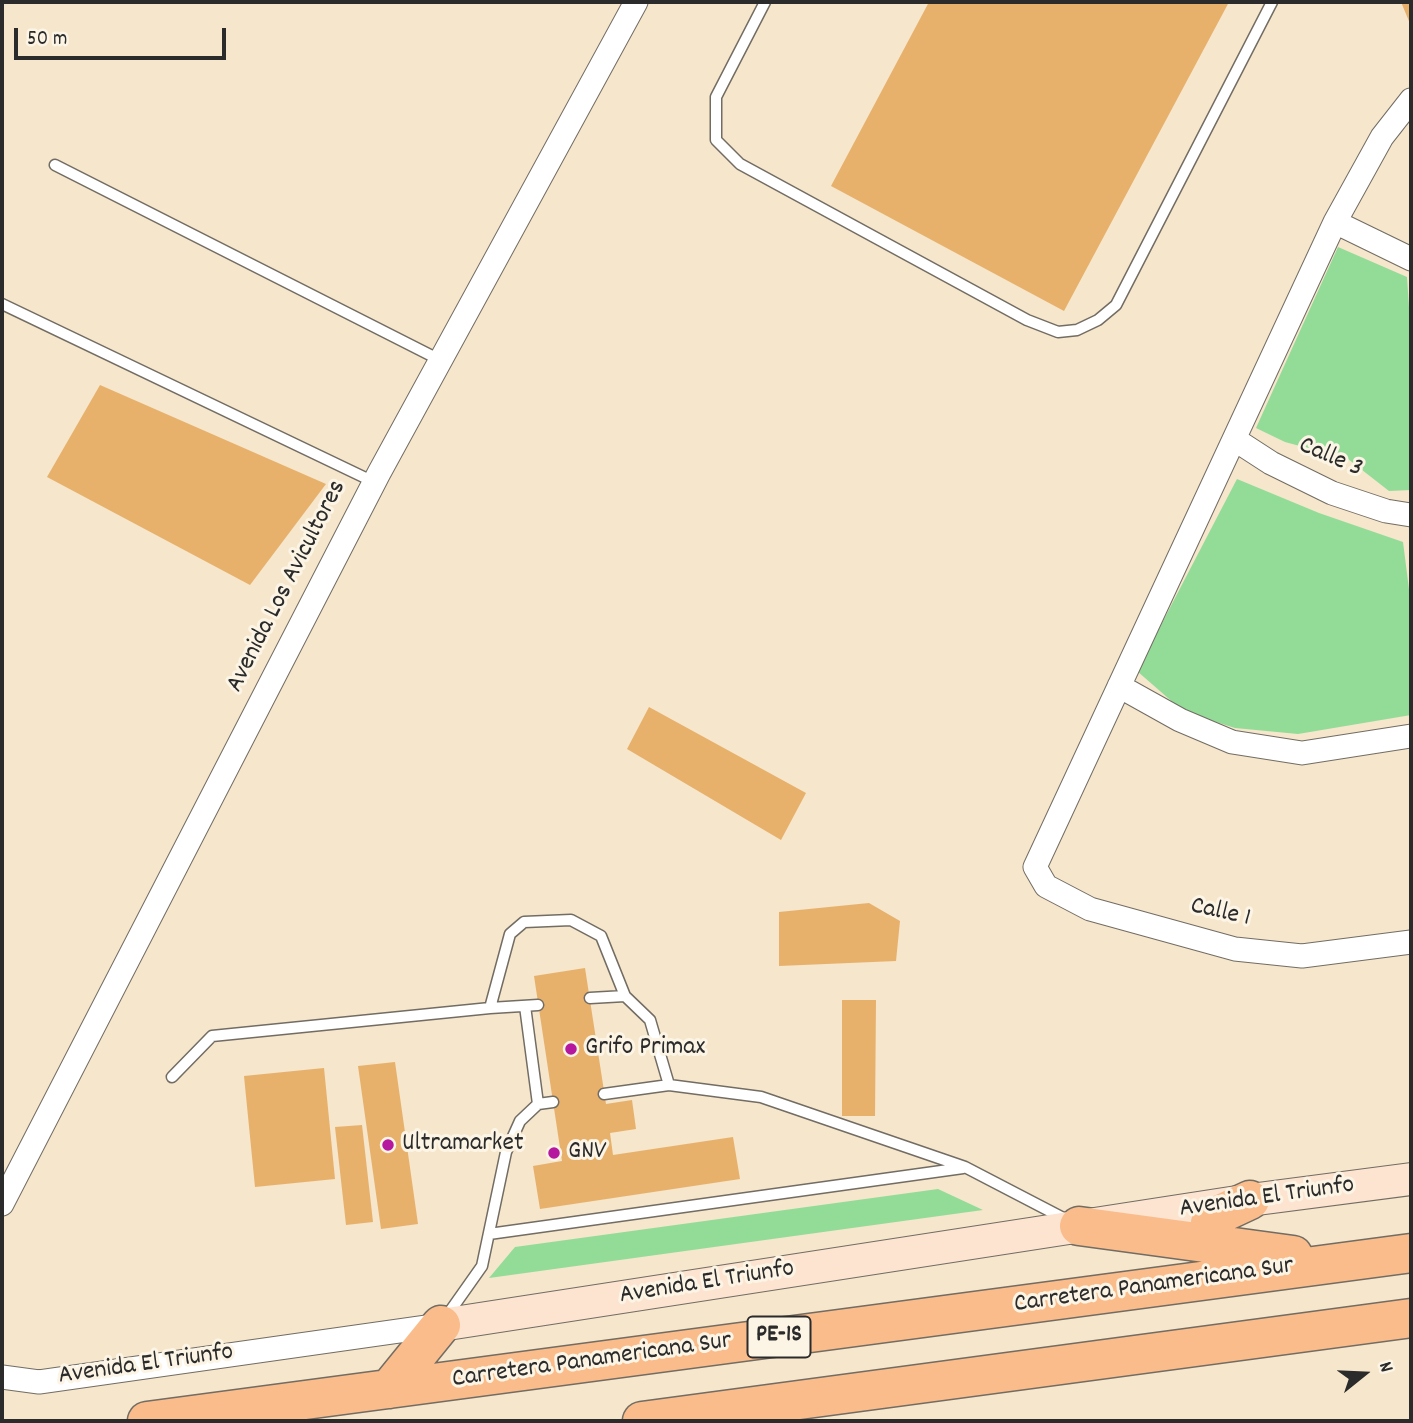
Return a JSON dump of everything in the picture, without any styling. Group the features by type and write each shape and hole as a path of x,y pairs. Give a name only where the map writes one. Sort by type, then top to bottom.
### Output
{"highway":[{"path":"1217,1245 1209,1234 1210,1223 1218,1215 1250,1200"},
{"path":"1079,1226 1343,1262"},
{"name":"Carretera Panamericana Sur","path":"147,1421 1411,1253"},
{"path":"642,1421 1411,1318"},
{"path":"389,1389 441,1325"}],"main road":[{"name":"Avenida El Triunfo","path":"441,1325 1250,1200 1411,1179"}],"street":[{"name":"Avenida Los Avicultores","path":"2,1204 374,482 636,2"},
{"path":"1411,100 1381,137 1335,222 1119,685 1180,720 1232,742 1302,752 1411,736"},
{"path":"1335,222 1411,259"},
{"name":"Calle 3","path":"1234,439 1271,463 1332,492 1386,511 1411,516"},
{"name":"Calle 1","path":"1119,685 1035,867 1046,886 1090,909 1235,949 1302,956 1411,942"},
{"name":"Avenida El Triunfo","path":"2,1377 39,1381 441,1325"}],"lane":[{"path":"765,2 716,97 716,140 740,164 1027,320 1058,332 1077,330 1098,320 1116,305 1272,2"},
{"path":"55,164 440,360"},
{"path":"2,304 374,482"},
{"path":"489,1008 510,934 524,922 571,920 601,936 625,996 650,1020 669,1085"},
{"path":"590,998 625,996"},
{"path":"173,1077 212,1036 538,1005"},
{"path":"525,1006 538,1104"},
{"path":"604,1094 669,1085 761,1097 965,1167 1079,1226"},
{"path":"441,1325 482,1266 506,1152 520,1121 538,1104 553,1102"},
{"path":"489,1234 965,1167"}],"green space":[{"path":"1338,247 1407,277 1411,337 1411,490 1389,491 1348,459 1285,442 1256,428"},
{"path":"1237,479 1319,513 1403,542 1411,605 1411,715 1298,734 1235,728 1184,712 1137,671"},
{"path":"938,1189 983,1210 489,1278 515,1247"}],"building":[{"path":"929,2 1229,2 1064,311 831,186"},
{"path":"1401,2 1411,2 1411,26"},
{"path":"100,385 326,484 250,585 47,477"},
{"path":"649,707 806,793 781,840 627,749"},
{"path":"869,903 900,921 896,961 779,966 779,912"},
{"name":"Grifo Primax","path":"585,968 606,1104 632,1100 636,1129 610,1133 613,1155 733,1137 740,1179 540,1209 533,1166 562,1161 534,976"},
{"path":"842,1000 876,1000 875,1116 842,1116"},
{"name":"Ultramarket","path":"395,1062 418,1224 381,1229 358,1066"},
{"path":"324,1068 335,1179 255,1187 244,1076"},
{"path":"362,1125 373,1222 346,1225 335,1127"}],"place":[{"name":"Grifo Primax","path":"571,1049"},
{"name":"Ultramarket","path":"388,1145"},
{"name":"GNV","path":"554,1153"}]}
